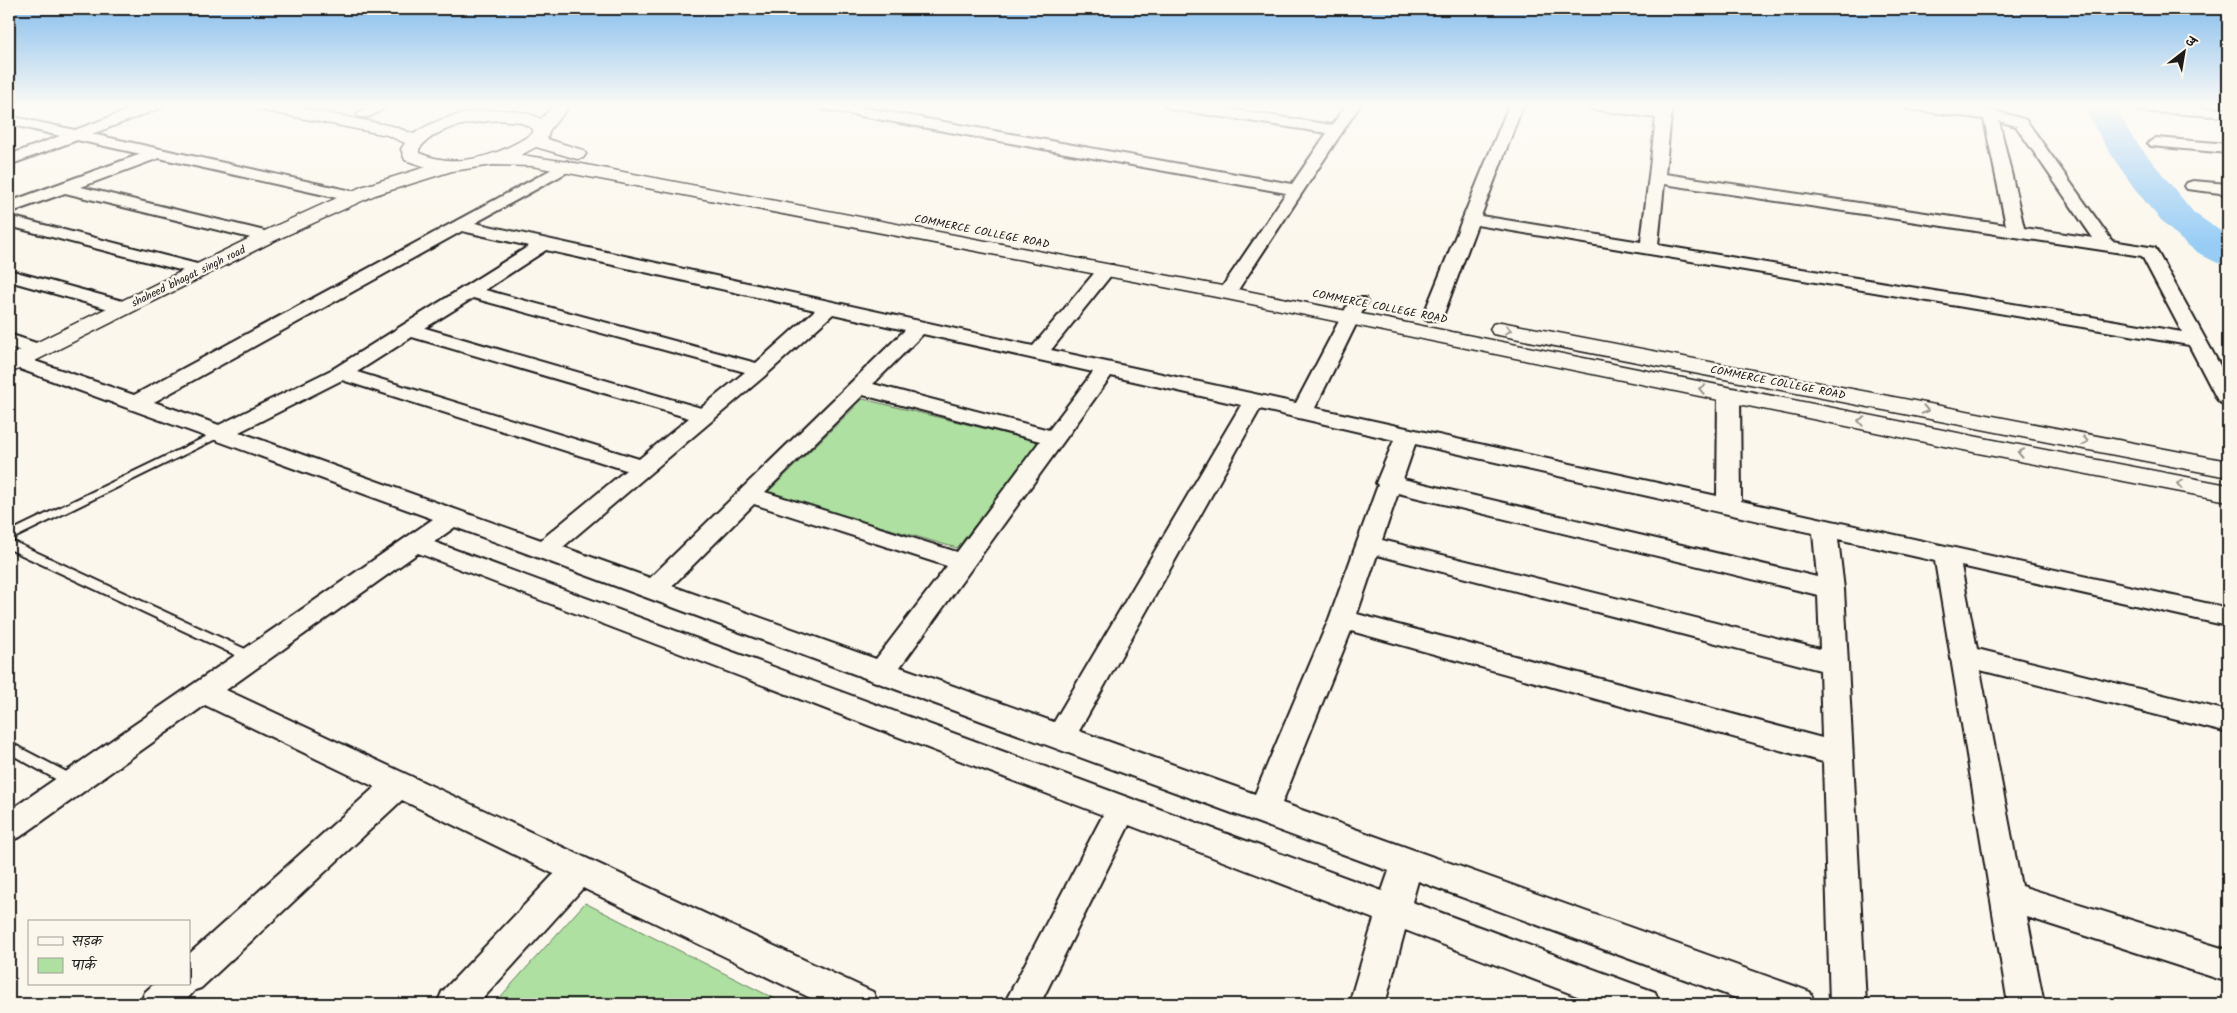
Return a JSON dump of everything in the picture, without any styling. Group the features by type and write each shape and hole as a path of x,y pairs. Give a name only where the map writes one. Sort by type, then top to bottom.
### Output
{"street":[{"path":"9,160 30,152"},
{"path":"9,208 61,187 159,152"},
{"path":"161,152 362,194 448,167 493,160 514,152"},
{"path":"362,194 409,152"},
{"path":"419,152 448,167"},
{"name":"COMMERCE COLLEGE ROAD","path":"571,152 1231,285"},
{"path":"1086,152 1296,190"},
{"path":"1231,285 1321,152"},
{"path":"1433,316 1497,152"},
{"path":"1649,249 1660,152"},
{"path":"2004,152 2016,232"},
{"path":"2041,152 2106,245"},
{"path":"493,160 567,166 1107,269 1231,285 1354,310 1729,394 2228,493"},
{"path":"134,404 567,166"},
{"path":"1657,178 2149,252 2228,398"},
{"path":"2194,186 2228,189"},
{"path":"61,187 267,237"},
{"name":"shaheed bhagat singh road","path":"18,354 123,307 267,237 362,194"},
{"path":"1471,219 2196,340"},
{"path":"9,221 199,270"},
{"path":"459,225 2228,617"},
{"path":"220,433 340,372 470,292 543,244"},
{"path":"1038,353 1107,269"},
{"path":"9,275 123,307"},
{"path":"470,292 760,370"},
{"path":"542,552 760,370 829,307"},
{"path":"1302,412 1354,310"},
{"name":"COMMERCE COLLEGE ROAD","path":"1354,310 1433,316 2228,469"},
{"path":"652,590 919,327"},
{"path":"409,330 704,416"},
{"path":"18,354 134,404 220,433 542,552 652,590 1797,1004"},
{"path":"880,673 1106,368"},
{"path":"340,372 643,468"},
{"path":"858,388 1054,438"},
{"path":"1729,394 1729,506"},
{"path":"1060,738 1254,401"},
{"path":"1263,811 1342,619 1388,484 1407,435"},
{"path":"1388,484 1831,589"},
{"path":"749,495 963,562"},
{"path":"9,828 451,518"},
{"path":"1825,527 1831,589 1848,1004"},
{"path":"414,543 1642,1004"},
{"path":"1367,544 1834,663"},
{"path":"1946,554 2026,1004"},
{"path":"1342,619 1838,754"},
{"path":"1964,656 2228,722"},
{"path":"202,691 860,1004"},
{"path":"190,975 398,785"},
{"path":"1022,1004 1122,809"},
{"path":"1367,1004 1407,863"},
{"path":"455,1004 578,870"},
{"path":"2007,896 2228,966"},
{"path":"158,1004 178,986"}],"lane":[{"path":"9,538 220,433"},
{"path":"9,544 251,657"},
{"path":"9,747 73,782"}],"green space":[{"path":"863,399 1040,442 957,548 766,494"},
{"path":"585,903 785,1004 494,1004"}],"waterway":[{"path":"2126,152 2181,221 2228,254"}]}
